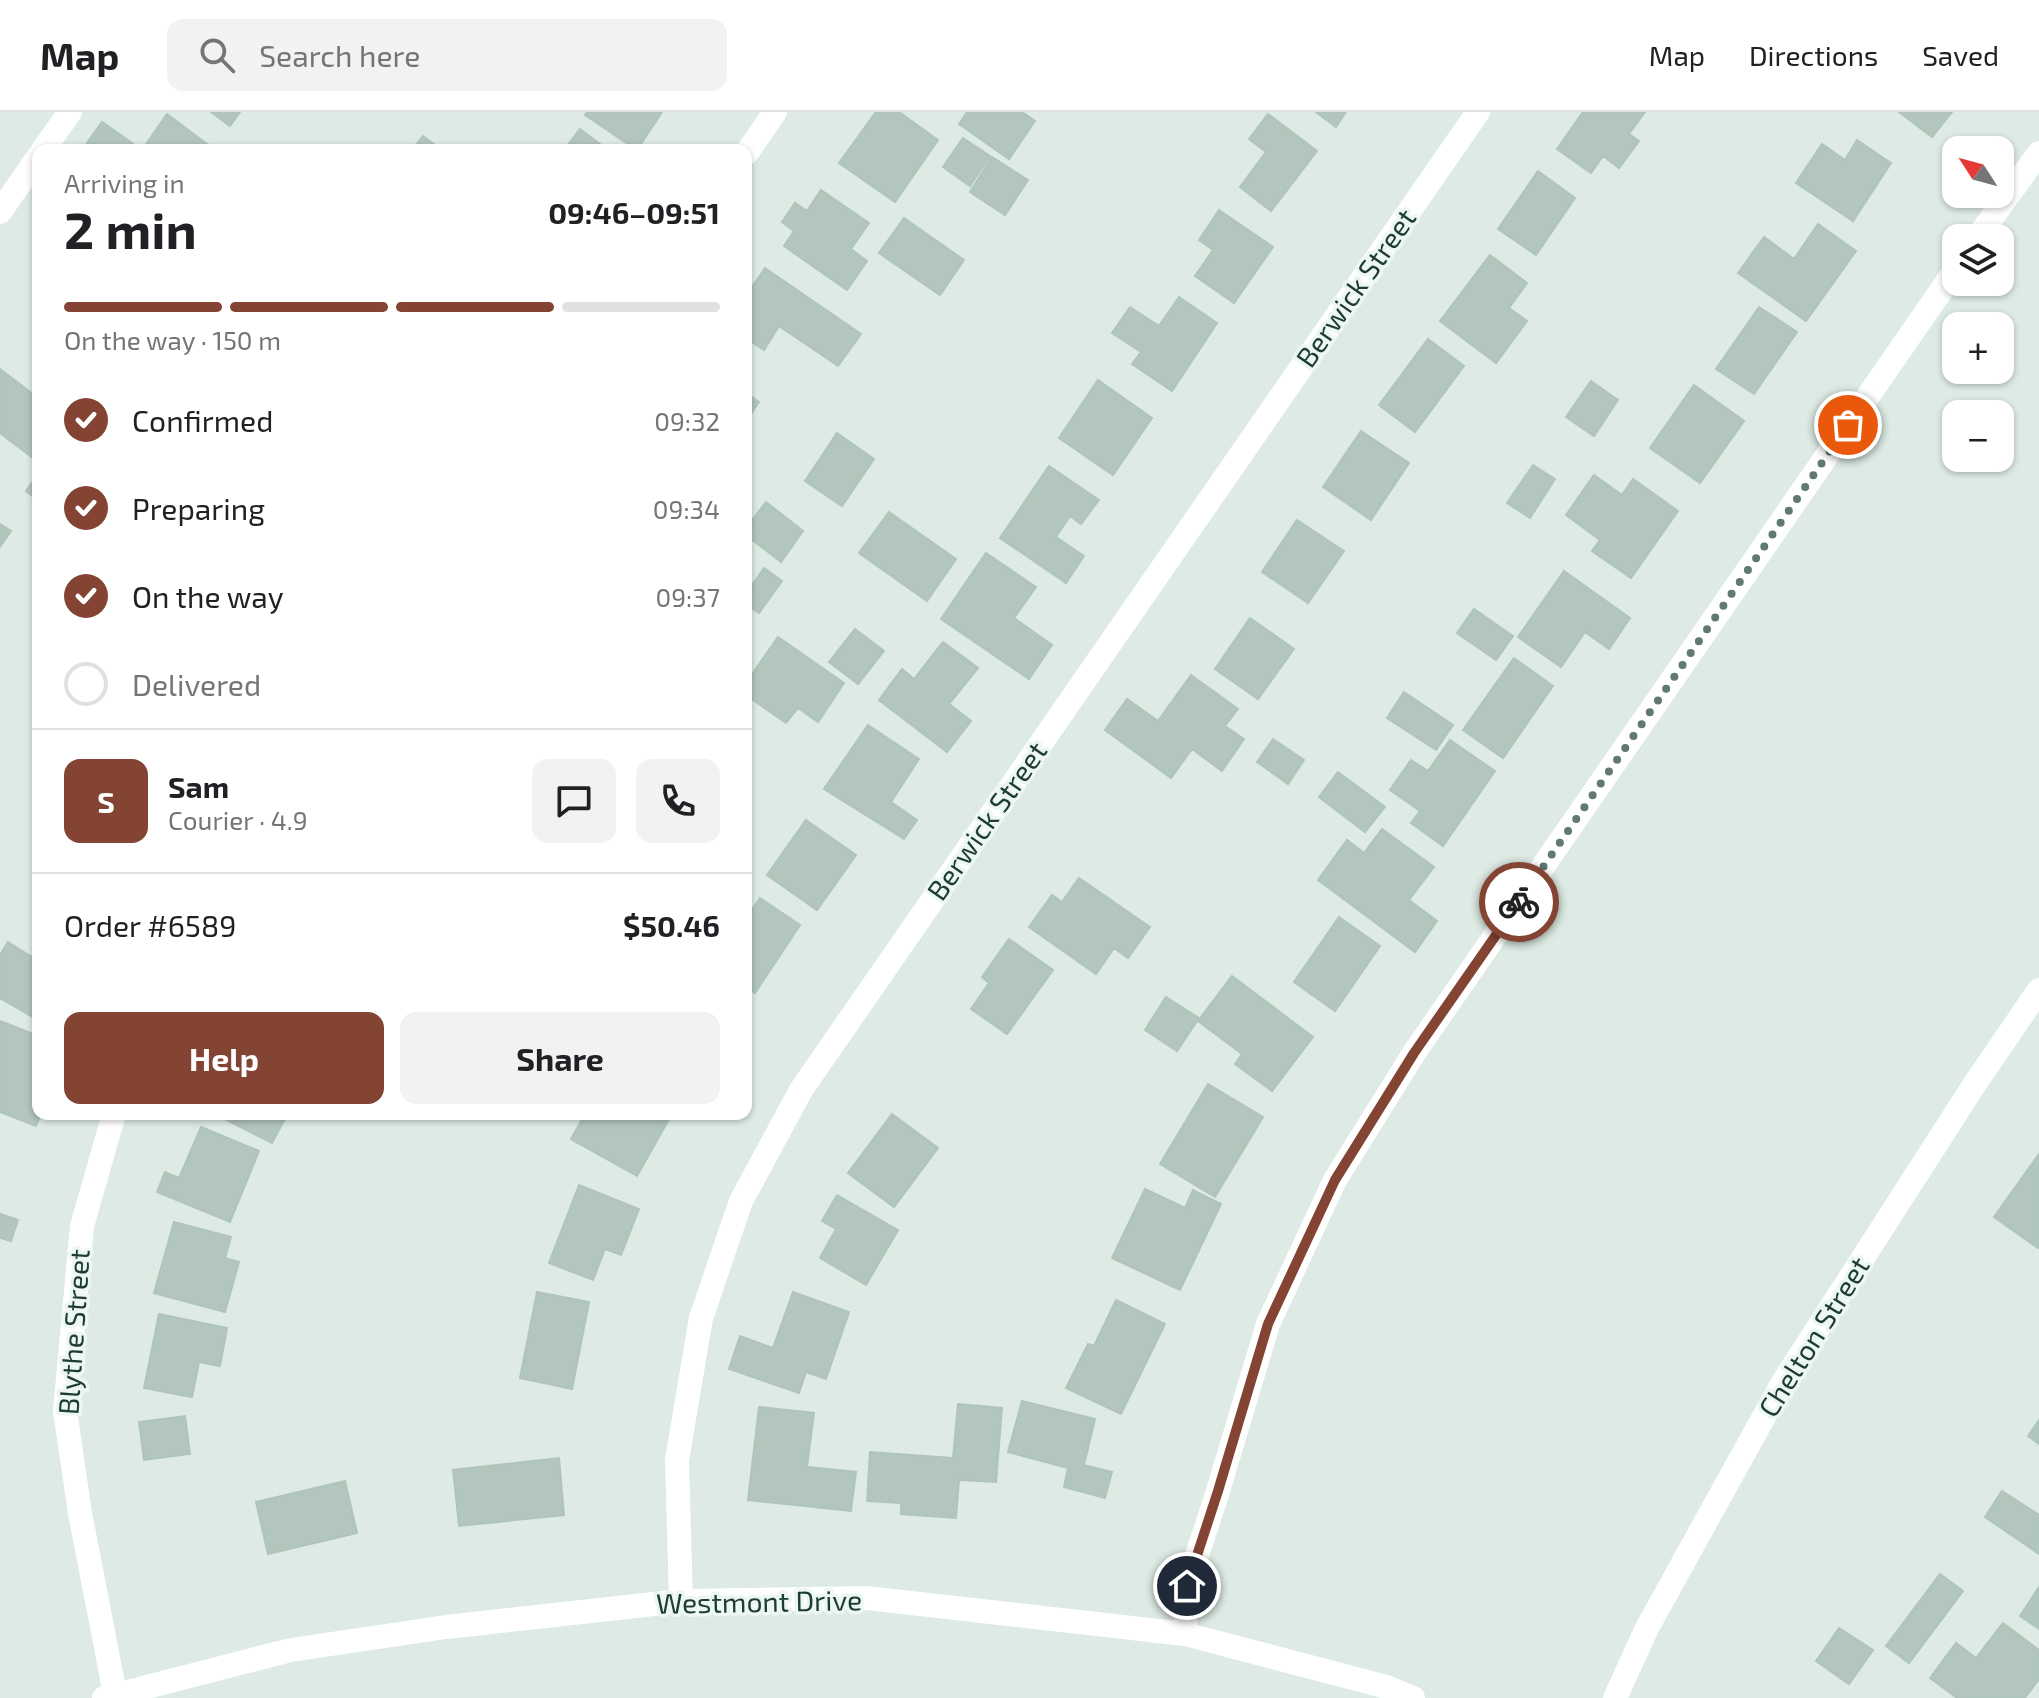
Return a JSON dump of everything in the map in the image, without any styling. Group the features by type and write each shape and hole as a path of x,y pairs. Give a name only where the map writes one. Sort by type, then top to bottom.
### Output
{"street":[{"path":"47,144 70,112"},
{"path":"752,145 775,112"},
{"name":"Berwick Street","path":"681,1601 677,1460 701,1318 741,1201 801,1090 1478,112"},
{"path":"1987,224 2039,153"},
{"path":"0,212 32,166"},
{"path":"1185,1634 1187,1586 1268,1324 1335,1180 1414,1053 1942,289"},
{"name":"Chelton Street","path":"1615,1698 1647,1628 1782,1384 2039,990"},
{"name":"Blythe Street","path":"109,1696 65,1411 82,1226 112,1120"},
{"name":"Westmont Drive","path":"109,1696 291,1650 446,1627 681,1601 867,1598 1185,1634 1383,1686 1413,1698"}],"building":[{"path":"211,112 240,112 230,126"},
{"path":"587,112 662,112 641,144 628,144 585,115"},
{"path":"876,112 899,112 938,140 895,202 839,163"},
{"path":"967,112 1022,112 1035,121 1009,159 959,124"},
{"path":"1316,112 1346,112 1336,127"},
{"path":"1583,112 1645,112 1629,134 1639,141 1619,168 1603,156 1591,173 1557,149"},
{"path":"1899,112 1952,112 1932,137"},
{"path":"167,114 207,144 146,144"},
{"path":"1268,114 1317,151 1271,211 1240,187 1266,152 1249,139"},
{"path":"102,122 133,144 86,144"},
{"path":"580,129 600,144 569,144"},
{"path":"423,136 434,144 417,144"},
{"path":"963,138 990,156 970,186 943,167"},
{"path":"1857,140 1891,163 1853,221 1796,183 1822,144 1845,160"},
{"path":"992,157 1028,180 1005,215 970,192"},
{"path":"1538,171 1575,198 1536,255 1498,229"},
{"path":"821,190 869,223 851,249 867,261 847,290 784,246 794,231 782,222 795,203 807,211"},
{"path":"1219,210 1273,247 1234,303 1195,276 1213,250 1199,240"},
{"path":"904,218 964,260 940,295 879,253"},
{"path":"1818,224 1856,251 1806,321 1738,273 1764,237 1794,259"},
{"path":"1490,255 1527,283 1509,308 1527,321 1496,363 1440,321"},
{"path":"765,268 861,334 838,366 779,326 764,350 752,342 752,287"},
{"path":"1179,297 1217,323 1172,391 1132,364 1141,352 1112,333 1130,307 1159,326"},
{"path":"1759,307 1797,332 1754,394 1716,369"},
{"path":"1428,339 1464,366 1415,432 1379,405"},
{"path":"0,369 32,393 32,457 0,433"},
{"path":"1098,380 1152,418 1113,475 1059,438"},
{"path":"1591,381 1618,400 1594,436 1566,417"},
{"path":"1694,385 1744,421 1700,483 1650,448"},
{"path":"752,397 759,402 752,412"},
{"path":"1361,431 1409,463 1371,520 1323,487"},
{"path":"837,433 874,459 842,506 805,481"},
{"path":"1533,465 1555,479 1530,518 1507,503"},
{"path":"1049,466 1099,500 1081,524 1070,516 1056,537 1084,556 1066,583 1000,538"},
{"path":"1594,475 1622,495 1633,479 1678,511 1631,578 1592,551 1600,540 1566,515"},
{"path":"766,502 803,531 781,562 752,540 752,520"},
{"path":"889,512 956,559 927,601 859,553"},
{"path":"1297,520 1344,551 1308,603 1262,572"},
{"path":"0,524 11,531 0,547"},
{"path":"986,553 1036,587 1014,618 1052,645 1029,679 941,619"},
{"path":"764,568 782,581 759,613 752,608 752,585"},
{"path":"1564,571 1630,618 1609,649 1585,632 1561,667 1518,637"},
{"path":"1474,609 1513,636 1496,660 1457,633"},
{"path":"1250,618 1294,649 1258,699 1215,669"},
{"path":"855,629 884,651 858,684 829,662"},
{"path":"778,637 844,683 818,722 798,708 786,723 752,699 752,674"},
{"path":"943,642 978,668 949,704 971,721 947,752 879,700 902,669 914,679"},
{"path":"1514,658 1553,686 1503,758 1463,730"},
{"path":"1191,675 1238,709 1225,726 1244,739 1222,771 1192,749 1171,778 1105,730 1127,699 1158,721"},
{"path":"1404,692 1453,725 1436,750 1387,718"},
{"path":"868,725 919,759 891,802 917,820 904,839 824,789"},
{"path":"1273,739 1304,760 1288,784 1257,762"},
{"path":"1450,740 1495,771 1443,846 1411,823 1420,811 1390,790 1411,760 1428,771"},
{"path":"1338,772 1385,807 1365,832 1319,797"},
{"path":"806,820 856,855 817,910 767,875"},
{"path":"1382,829 1434,867 1409,900 1437,921 1415,952 1318,880 1347,840 1364,853"},
{"path":"1079,878 1150,927 1128,958 1114,948 1096,974 1029,927 1052,895 1062,902"},
{"path":"760,898 800,925 755,993 752,991 752,910"},
{"path":"1339,917 1380,946 1335,1011 1294,982"},
{"path":"1009,939 1053,970 1007,1034 971,1009 989,983 982,977"},
{"path":"8,942 32,957 32,1017 0,998 0,955"},
{"path":"1232,976 1313,1037 1272,1091 1235,1064 1242,1054 1198,1021"},
{"path":"1166,997 1199,1018 1177,1051 1145,1030"},
{"path":"0,1021 32,1034 32,1120 38,1120 36,1126 0,1112"},
{"path":"1208,1084 1263,1117 1215,1197 1160,1164"},
{"path":"892,1114 938,1148 894,1207 848,1173"},
{"path":"227,1120 284,1120 272,1143"},
{"path":"582,1120 669,1120 637,1176 571,1139"},
{"path":"201,1127 259,1151 230,1222 157,1192 165,1172 179,1178"},
{"path":"2039,1154 2039,1247 2038,1248 1994,1217"},
{"path":"579,1185 639,1209 621,1255 605,1249 593,1280 549,1263"},
{"path":"1145,1189 1185,1208 1193,1190 1221,1204 1180,1290 1112,1258"},
{"path":"837,1195 898,1230 866,1285 820,1258 836,1229 822,1221"},
{"path":"0,1214 18,1220 11,1241 0,1238"},
{"path":"174,1222 231,1237 225,1258 239,1262 225,1312 154,1293"},
{"path":"537,1292 589,1302 572,1389 520,1378"},
{"path":"793,1292 849,1312 826,1379 806,1372 799,1393 729,1369 740,1336 773,1348"},
{"path":"1116,1300 1165,1324 1121,1414 1066,1388 1088,1344 1094,1346"},
{"path":"159,1314 227,1328 220,1366 199,1362 192,1397 144,1388"},
{"path":"1022,1401 1095,1419 1084,1465 1112,1472 1105,1498 1064,1487 1068,1468 1008,1452"},
{"path":"958,1404 1002,1408 996,1482 959,1480 956,1518 901,1514 901,1503 867,1501 870,1452 953,1458"},
{"path":"759,1407 814,1413 807,1467 856,1472 851,1511 748,1500"},
{"path":"185,1416 190,1454 144,1460 139,1422"},
{"path":"2039,1420 2039,1444 2028,1436"},
{"path":"559,1458 564,1515 459,1526 453,1470"},
{"path":"345,1481 357,1533 268,1554 256,1502"},
{"path":"2002,1491 2039,1515 2039,1554 1985,1517"},
{"path":"1940,1574 1963,1591 1909,1663 1886,1646"},
{"path":"2039,1587 2039,1629 2020,1616"},
{"path":"2003,1623 2039,1650 2039,1679 2025,1698 1957,1698 1930,1678 1956,1643 1976,1658"},
{"path":"1839,1628 1873,1650 1849,1684 1816,1661"}],"way so far":[{"path":"1519,902 1848,425"}],"route":[{"path":"1187,1586 1268,1324 1335,1180 1414,1053 1519,902"}]}
